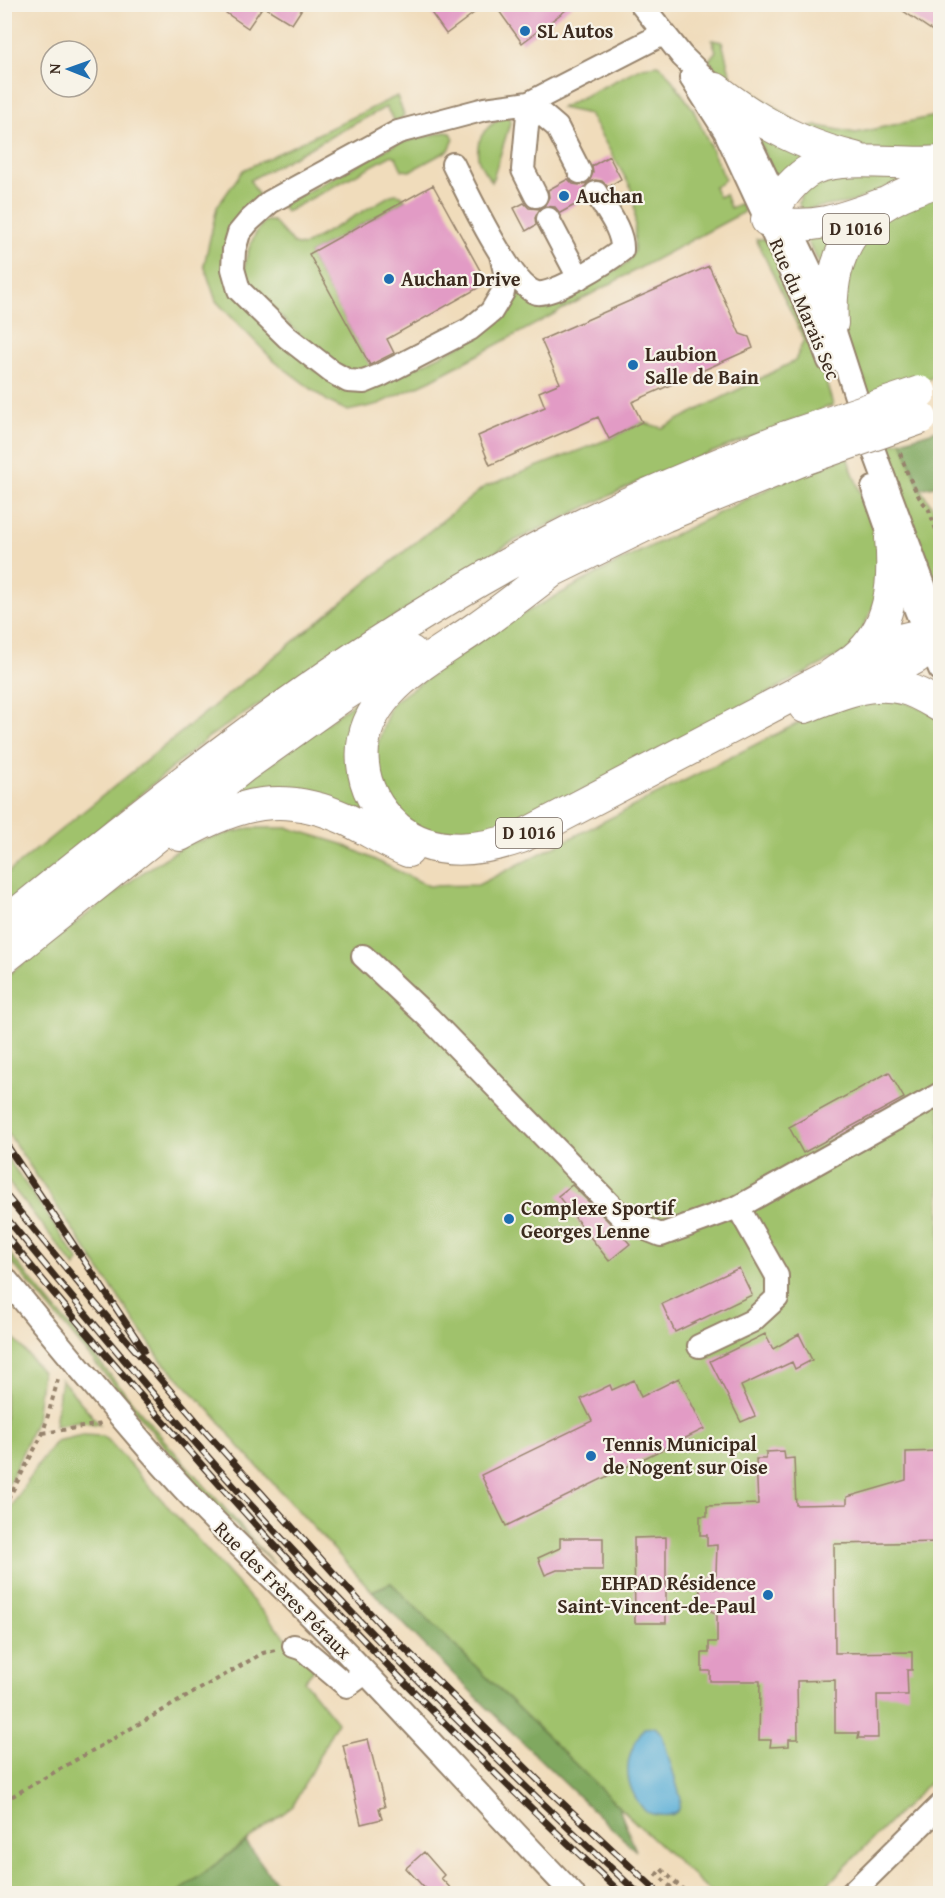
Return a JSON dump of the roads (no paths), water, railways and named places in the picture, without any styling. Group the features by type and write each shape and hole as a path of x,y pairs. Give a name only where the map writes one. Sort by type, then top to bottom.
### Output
{"highway":[{"path":"716,89 747,113 790,136 815,147 873,162"},
{"path":"778,216 801,177 811,170 836,163 940,162"},
{"name":"D 1016","path":"778,216 811,225 831,222 940,181"},
{"name":"D 1016","path":"832,323 833,288 841,256 849,239 862,221 882,204"},
{"name":"D 1016","path":"4,924 222,750 415,618 485,577 588,522 697,472 795,448 931,402"},
{"name":"D 1016","path":"4,958 243,767 344,695 458,622 556,568 795,448"},
{"name":"D 1016","path":"855,659 877,632 888,605 892,583 891,538"},
{"name":"D 1016","path":"556,568 487,621 399,682 383,699 371,717 362,747 363,768 369,789 385,816 401,831 420,842 442,848 464,849 486,847 521,837 817,683 875,648 892,641 936,641"},
{"name":"D 1016","path":"89,889 163,844 212,818 238,808 263,803 293,804 324,810 424,857 459,861 495,857 531,846 553,836 803,707 840,685 911,662 936,641"},
{"name":"D 1016","path":"803,707 851,690 884,686 910,691 940,706"}],"street":[{"name":"Rue du Marais Sec","path":"641,4 725,131 819,287 873,446 918,591"},
{"name":"Rue du Marais Sec","path":"663,34 716,89 736,114 778,216 891,538 918,591"},
{"path":"501,255 506,276 503,292 491,312 470,329 364,382 348,381 332,372 287,337 239,290 233,269 234,250 239,233 270,202 398,132 485,109 529,103 663,34"},
{"path":"529,103 557,127 580,172"},
{"path":"529,103 523,170 536,196"},
{"path":"453,164 501,255 521,283 535,292 544,294 579,278 612,259 622,250 623,241 619,232 596,193"},
{"path":"548,219 579,278"},
{"path":"918,591 936,641"},
{"path":"363,956 429,1018 626,1221 661,1235 738,1207 940,1094"},
{"path":"699,1346 752,1321 777,1298 777,1276 738,1207"},
{"name":"Rue des Frères Péraux","path":"4,1277 124,1421 222,1529 365,1673 468,1785 573,1893"},
{"path":"294,1646 303,1649 347,1686 365,1673"},
{"path":"852,1893 940,1806"}],"water":[{"path":"655,1727 662,1734 681,1799 679,1809 668,1815 646,1812 632,1791 629,1781 629,1760 637,1739 644,1728"}],"railway":[{"path":"4,1141 144,1350"},
{"path":"4,1193 205,1431 380,1624 542,1784 660,1894"},
{"path":"4,1215 150,1390 288,1545 435,1698 639,1894"},
{"path":"4,1233 150,1406 301,1574 459,1737 622,1894"}],"place":[{"name":"SL Autos","path":"525,31"},
{"name":"Auchan","path":"564,196"},
{"name":"Auchan Drive","path":"389,279"},
{"name":"Laubion Salle de Bain","path":"633,365"},
{"name":"Complexe Sportif Georges Lenne","path":"509,1219"},
{"name":"Tennis Municipal de Nogent sur Oise","path":"591,1456"},
{"name":"EHPAD Résidence Saint-Vincent-de-Paul","path":"768,1595"}]}
